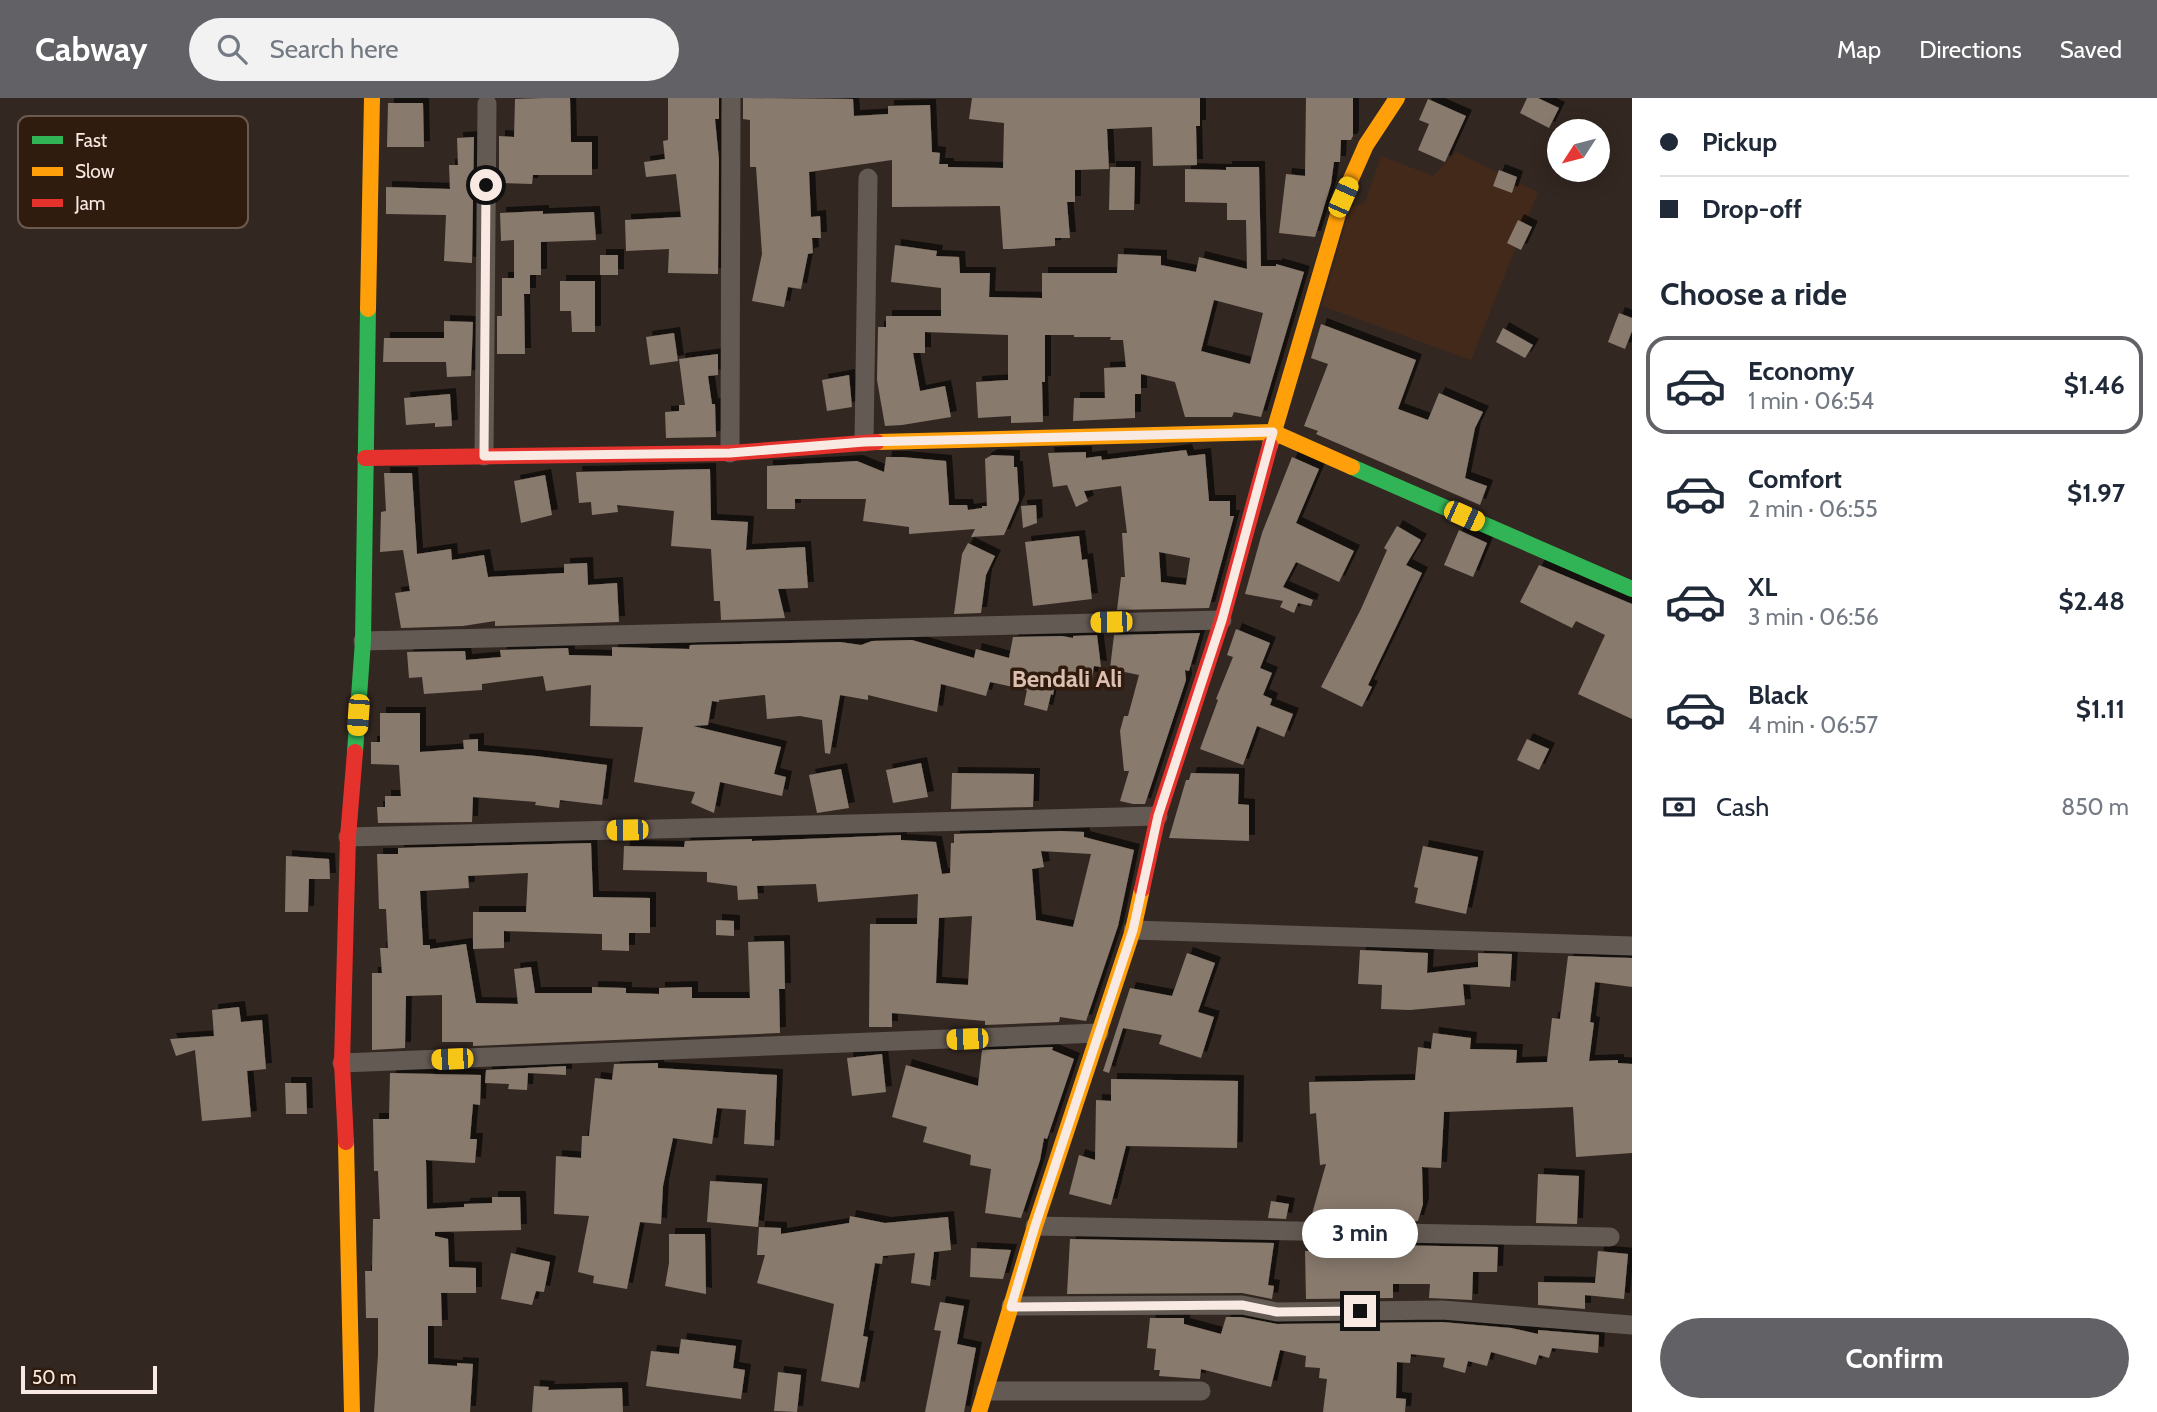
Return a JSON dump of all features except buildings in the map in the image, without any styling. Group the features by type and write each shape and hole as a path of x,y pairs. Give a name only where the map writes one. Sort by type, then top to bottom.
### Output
{"street":[{"path":"352,1412 342,1063 348,837 363,641 372,98"},
{"path":"730,453 731,98"},
{"path":"979,1412 1035,1226 1133,930 1158,816 1222,620 1273,432 1343,197 1366,145 1397,98"},
{"path":"484,456 487,104"},
{"path":"864,442 867,178"},
{"path":"365,458 730,453 864,442 1273,432 1632,589"},
{"path":"363,641 1222,620"},
{"path":"348,837 1158,816"},
{"path":"1133,930 1632,946"},
{"path":"342,1063 1100,1033"},
{"path":"1035,1226 1610,1237"},
{"path":"1011,1307 1242,1305 1277,1312 1442,1310 1632,1325"},
{"path":"986,1391 1201,1391"}],"shaded area":[{"path":"1456,152 1538,192 1471,360 1322,306 1350,207 1365,203 1381,156 1433,176"}],"traffic: fast":[{"path":"355,752 363,641 368,309"},
{"path":"1352,467 1632,589"}],"traffic: slow":[{"path":"368,309 372,98"},
{"path":"1270,445 1343,197 1366,145 1397,98"},
{"path":"877,442 1273,432 1352,467"},
{"path":"979,1412 1035,1226 1133,930 1142,889"},
{"path":"346,1142 352,1412"}],"traffic: jam":[{"path":"365,458 730,453 877,442"},
{"path":"1142,889 1158,816 1222,620 1270,445"},
{"path":"346,1142 342,1063 348,837 355,752"}],"district":[{"name":"Bendali Ali","path":"1067,678"}],"route":[{"path":"486,185 484,456 730,453 864,442 1273,432 1222,620 1158,816 1133,930 1035,1226 1011,1307 1242,1305 1277,1312 1360,1311"}]}
